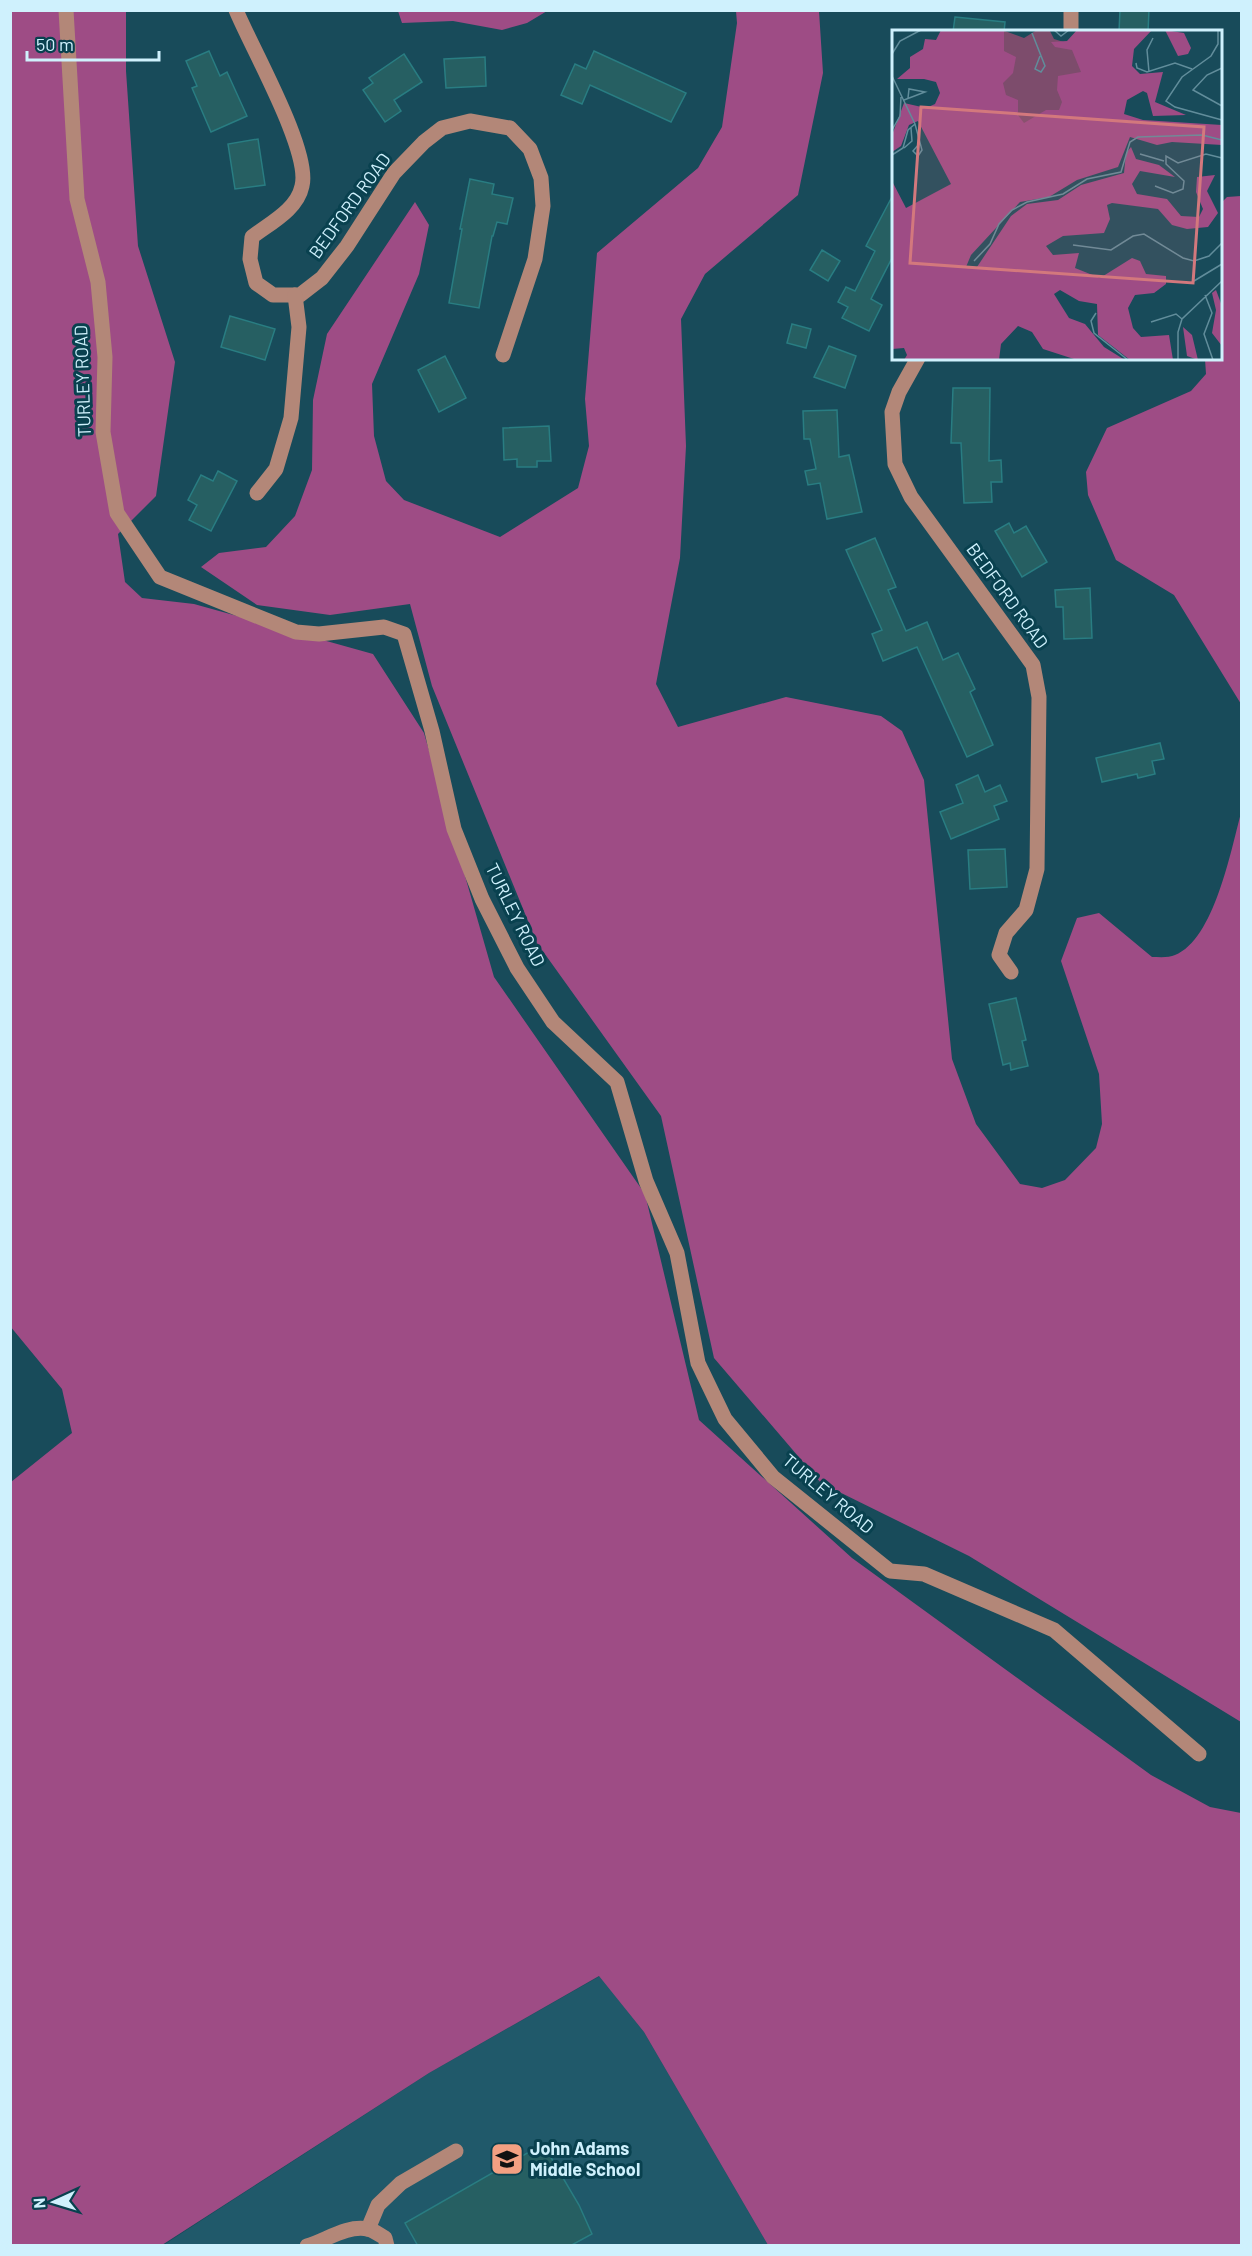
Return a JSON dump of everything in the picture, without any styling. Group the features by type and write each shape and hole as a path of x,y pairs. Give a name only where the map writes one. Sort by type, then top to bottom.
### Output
{"street":[{"name":"TURLEY ROAD","path":"66,10 77,199 98,282 105,357 103,432 117,513 160,577 296,632 319,634 384,627 404,634 432,731 454,829 482,899 517,968 553,1023 617,1082 646,1181 677,1253 698,1363 725,1419 773,1476 890,1571 924,1574 1054,1630 1199,1754"},
{"path":"236,10 278,99 299,152 303,185 284,215 252,237 250,259 256,283 273,295 295,295 299,327 291,418 276,469 257,493"},
{"path":"1071,10 1071,30"},
{"name":"BEDFORD ROAD","path":"295,295 300,295 322,278 347,246 394,173 423,142 442,128 470,121 510,128 530,149 541,178 543,206 535,259 503,355"},
{"name":"BEDFORD ROAD","path":"917,360 899,392 892,412 895,464 911,497 1033,665 1039,697 1037,869 1026,910 1006,933 999,955 1011,972"},
{"path":"368,2229 378,2205 401,2183 456,2151"},
{"path":"307,2246 340,2231 368,2229 385,2238 387,2246"}],"shaded area":[{"path":"398,10 547,11 527,23 502,30 453,21 402,23"},
{"path":"10,11 126,11 126,71 138,246 175,362 156,496 118,534 125,582 142,598 194,604 373,654 424,733 494,977 645,1194 699,1420 852,1558 1151,1775 1210,1807 1241,1813 1241,2245 768,2245 644,2032 599,1976 429,2073 162,2245 11,2245 11,1482 72,1433 62,1389 10,1326"},
{"path":"736,11 819,11 823,73 798,195 705,274 681,319 686,446 680,558 656,684 678,727 786,697 881,716 902,731 924,780 952,1059 976,1124 1020,1184 1042,1188 1065,1180 1096,1148 1102,1124 1099,1074 1061,961 1077,918 1099,913 1152,957 1175,955 1189,946 1210,913 1226,870 1241,813 1241,1722 969,1556 821,1483 714,1358 661,1116 537,943 432,686 410,604 330,615 257,605 201,567 219,553 266,547 295,516 312,470 313,400 327,334 415,202 429,225 419,274 372,384 374,436 386,481 404,500 500,537 578,488 589,446 585,399 597,253 698,168 722,127 737,23"},
{"path":"1242,196 1241,704 1174,595 1116,560 1088,495 1086,472 1107,428 1191,391 1206,374 1205,360 1222,360 1222,202 1227,197"},
{"name":"John Adams Middle School","path":"600,1976 644,2032 768,2245 162,2246 429,2073"}],"building":[{"path":"1120,10 1149,10 1148,30 1119,30"},
{"path":"955,17 1005,22 1004,30 953,30"},
{"path":"209,51 220,76 227,72 247,116 211,132 192,88 197,86 186,61"},
{"path":"594,51 686,93 671,122 590,85 582,104 561,95 575,64 586,69"},
{"path":"404,54 422,82 394,100 401,111 385,122 363,90 373,83 369,78"},
{"path":"485,57 486,86 446,88 444,59"},
{"path":"258,139 265,185 235,189 228,144"},
{"path":"470,179 494,184 492,194 513,198 507,224 497,222 492,236 479,308 449,303"},
{"path":"892,197 892,258 871,299 882,305 869,331 842,318 848,307 838,302 846,287 855,291 875,251 866,246"},
{"path":"822,250 840,261 828,281 810,270"},
{"path":"230,316 275,329 265,360 221,347"},
{"path":"792,324 811,329 806,348 787,343"},
{"path":"829,346 856,356 845,388 814,377"},
{"path":"445,356 466,398 439,412 418,370"},
{"path":"953,388 990,388 989,461 1001,460 1002,482 991,482 992,502 964,503 961,443 951,443"},
{"path":"837,410 839,457 849,455 862,512 827,519 820,483 808,485 805,471 816,469 810,439 804,439 803,411"},
{"path":"549,426 551,461 537,461 537,467 517,467 517,459 504,460 503,428"},
{"path":"218,471 237,481 211,531 189,520 197,505 188,500 201,475 213,481"},
{"path":"1009,523 1014,533 1026,526 1047,562 1022,577 995,531"},
{"path":"875,538 896,587 888,590 906,631 927,622 943,660 958,653 975,689 970,692 993,745 967,757 917,647 883,661 872,634 882,630 846,550"},
{"path":"1090,588 1092,638 1064,639 1063,607 1056,607 1055,590"},
{"path":"1160,743 1164,759 1152,761 1155,774 1138,778 1137,774 1102,782 1096,758"},
{"path":"978,775 985,792 1000,785 1007,801 994,806 999,819 951,839 940,812 963,803 956,785"},
{"path":"1005,849 1007,887 970,889 968,850"},
{"path":"1016,998 1026,1040 1022,1041 1028,1066 1011,1070 1010,1063 1003,1065 989,1004"},
{"path":"543,2144 579,2205 592,2234 570,2246 418,2246 405,2223"}],"place":[{"name":"John Adams Middle School","path":"507,2159"}]}
